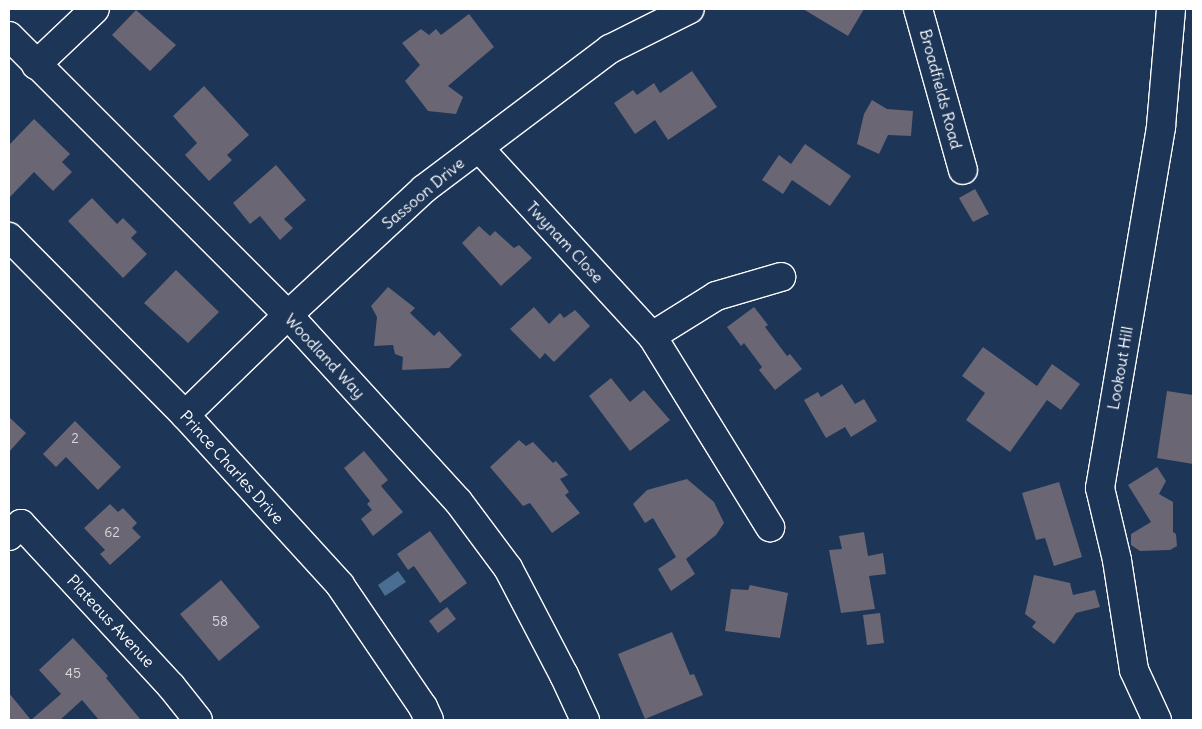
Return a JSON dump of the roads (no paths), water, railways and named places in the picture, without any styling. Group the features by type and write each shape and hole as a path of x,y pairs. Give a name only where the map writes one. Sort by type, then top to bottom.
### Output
{"main road":[{"path":"36,65 94,9"},
{"name":"Sassoon Drive","path":"185,415 288,315 424,189 651,18 690,9"},
{"name":"Broadfields Road","path":"918,9 962,170"},
{"name":"Lookout Hill","path":"1157,720 1134,670 1117,560 1100,488 1161,126 1171,9"},
{"name":"Woodland Way","path":"9,36 288,315 458,501 508,568 564,675 585,720"},
{"name":"Twynam Close","path":"479,148 652,336 770,526"},
{"name":"Prince Charles Drive","path":"9,236 185,415 340,585 423,707 429,720"},
{"path":"652,336 716,296 781,277"},
{"name":"Plateaus Avenue","path":"15,530 171,686 198,720"}],"water":[{"path":"398,571 406,582 385,596 378,585"}]}
